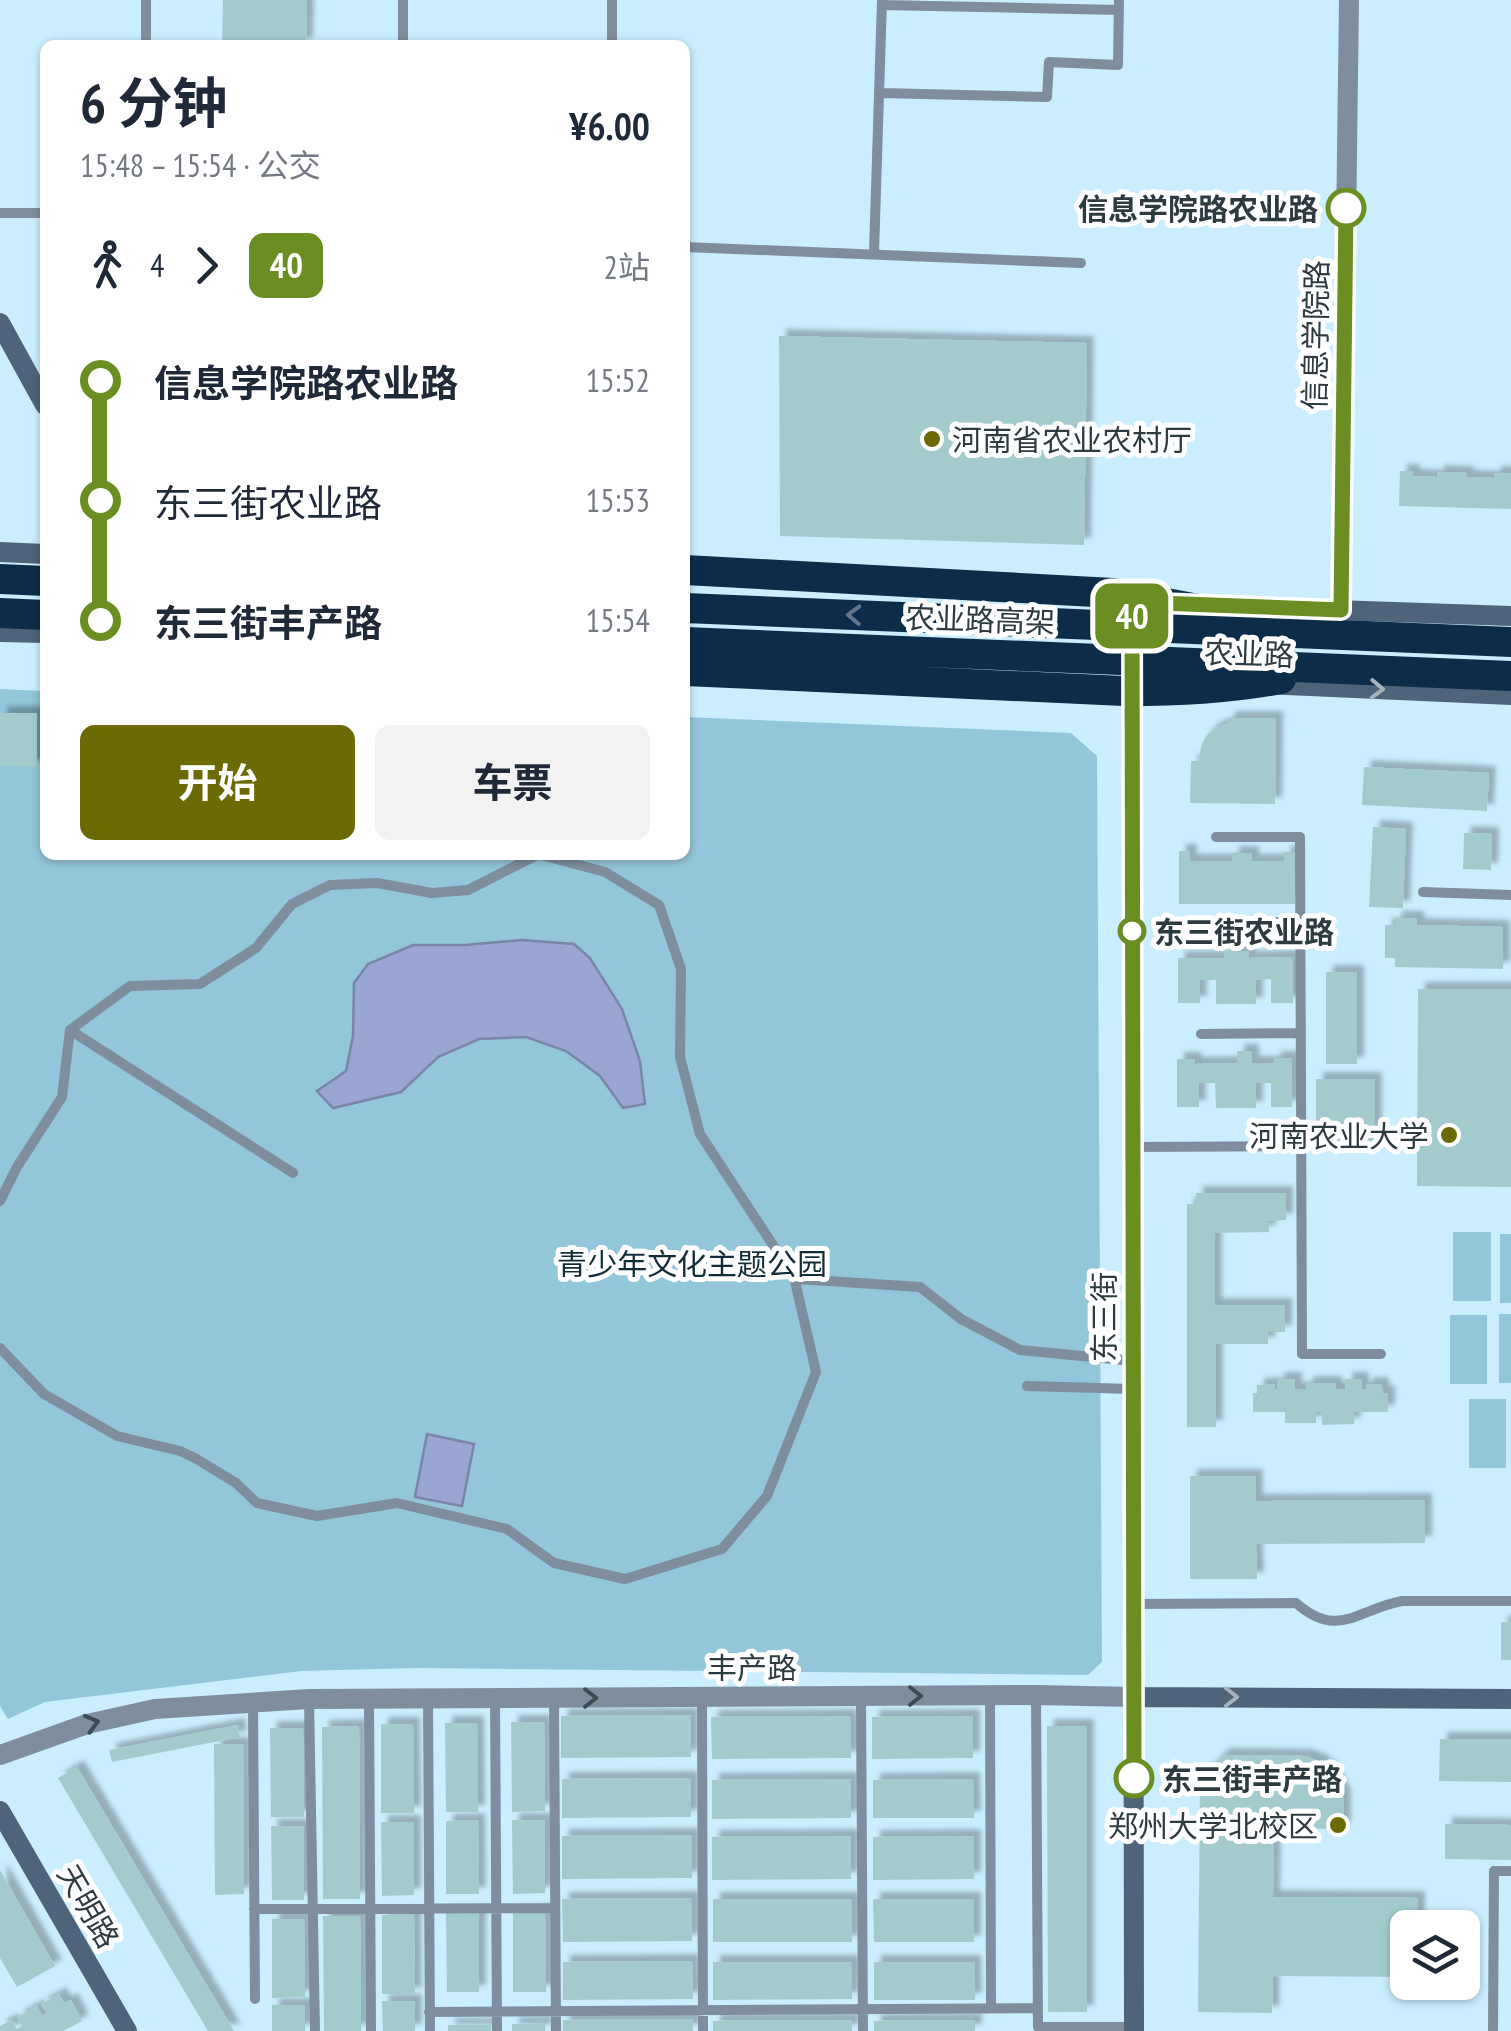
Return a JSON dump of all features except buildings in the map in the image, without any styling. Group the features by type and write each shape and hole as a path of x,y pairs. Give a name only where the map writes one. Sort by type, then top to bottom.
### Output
{"highway":[{"path":"690,570 1113,593 1310,634"},
{"path":"0,579 40,581"},
{"name":"农业路高架","path":"690,608 1511,642"},
{"path":"0,613 40,615"},
{"name":"农业路高架","path":"690,642 1511,676"},
{"path":"690,671 1141,692 1233,688 1335,669"}],"street":[{"name":"信息学院路","path":"1341,610 1349,0"},
{"path":"0,322 40,395"},
{"path":"0,552 40,554"},
{"name":"农业路","path":"690,584 1511,616"},
{"name":"东三街","path":"1132,602 1134,2029"},
{"path":"0,632 40,634"},
{"name":"农业路","path":"690,660 1511,694"},
{"name":"丰产路","path":"0,1754 87,1724 155,1709 309,1699 990,1695 1511,1698"},
{"name":"天明路","path":"0,1810 126,2031"}],"lane":[{"path":"146,0 146,40"},
{"path":"402,40 404,0"},
{"path":"612,0 612,40"},
{"path":"874,253 879,93 882,2 1119,5 1118,65 1050,62 1047,97 879,93"},
{"path":"0,213 40,213"},
{"path":"690,247 1081,263"},
{"path":"1216,837 1300,836 1302,1354 1380,1354"},
{"path":"0,1201 62,1097 70,1030 130,986 200,984 256,948 292,904 330,885 376,883 432,893 468,890 529,860"},
{"path":"0,1348 44,1394 117,1436 195,1458 257,1502 317,1516 397,1502 508,1529 554,1563 625,1578 722,1549 767,1496 816,1372 794,1277 700,1134 680,1057 681,969 659,905 605,872 558,860"},
{"path":"1423,892 1511,895"},
{"path":"1187,923 1300,922"},
{"path":"70,1030 293,1173"},
{"path":"1200,1034 1301,1033"},
{"path":"1132,1147 1301,1146"},
{"path":"797,1280 920,1288 961,1319 1020,1350 1133,1361"},
{"path":"1027,1386 1133,1389"},
{"path":"1134,1604 1296,1602 1309,1614 1342,1622 1359,1618 1384,1604 1402,1601 1511,1601"},
{"path":"990,1695 991,2008"},
{"path":"1036,1695 1038,2027 1134,2029"},
{"path":"861,1696 863,2031"},
{"path":"702,1697 704,2031"},
{"path":"428,1698 430,2031"},
{"path":"495,1698 497,2031"},
{"path":"554,1698 556,2031"},
{"path":"309,1699 315,2031"},
{"path":"369,1699 371,2031"},
{"path":"253,1703 254,1999"},
{"path":"1493,2031 1494,1871 1511,1871"},
{"path":"254,1910 555,1908"},
{"path":"430,2012 1038,2008"}],"green space":[{"name":"青少年文化主题公园","path":"0,689 40,691 40,860 690,860 690,717 1071,733 1097,756 1102,1662 1088,1675 417,1668 301,1671 45,1702 8,1719 0,1706"},
{"path":"1453,1232 1491,1232 1491,1301 1453,1301"},
{"path":"1500,1234 1511,1234 1511,1303 1500,1303"},
{"path":"1499,1314 1511,1314 1511,1383 1499,1383"},
{"path":"1450,1315 1487,1315 1487,1384 1450,1384"},
{"path":"1469,1399 1506,1399 1506,1468 1469,1468"}],"shaded area":[{"path":"522,940 574,944 590,958 622,1009 640,1061 645,1104 623,1108 600,1076 566,1051 526,1037 479,1039 438,1057 401,1092 333,1108 317,1091 346,1071 353,1036 354,983 368,964 413,945"},
{"path":"427,1434 474,1444 462,1506 415,1497"}],"bus line":[{"name":"40","path":"1134,1778 1132,602 1341,610 1346,208"}],"place":[{"name":"信息学院路农业路","path":"1346,208"},
{"name":"河南省农业农村厅","path":"932,439"},
{"name":"东三街农业路","path":"1132,931"},
{"name":"河南农业大学","path":"1449,1135"},
{"name":"东三街丰产路","path":"1134,1778"},
{"name":"郑州大学北校区","path":"1338,1825"}]}
